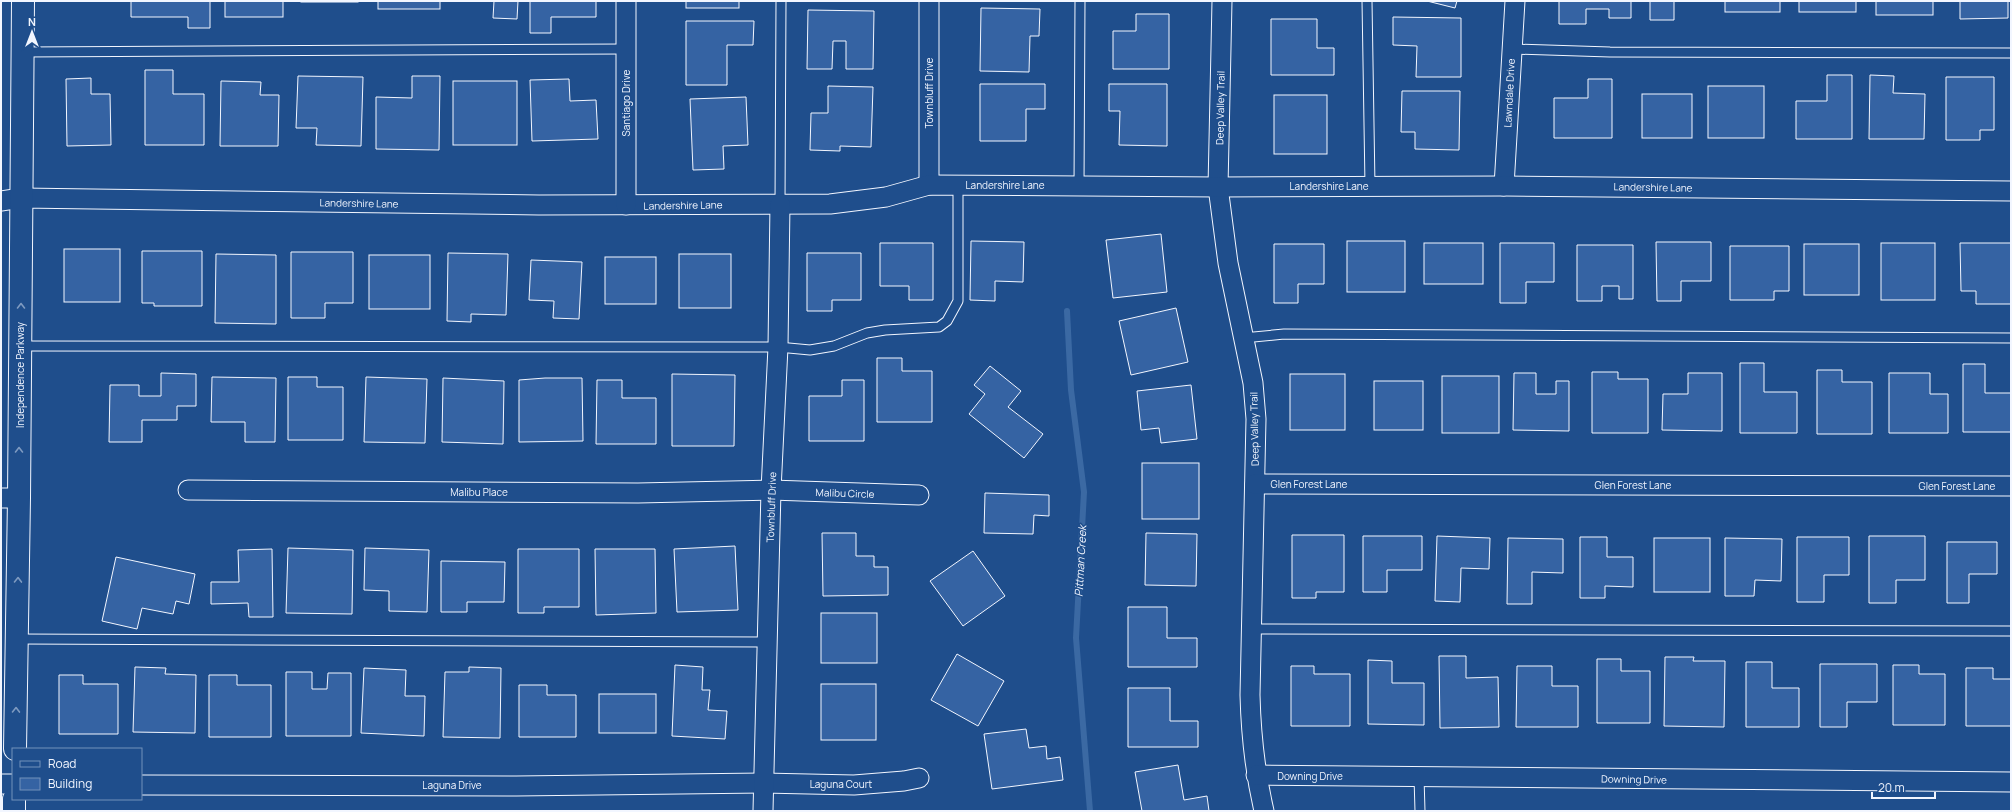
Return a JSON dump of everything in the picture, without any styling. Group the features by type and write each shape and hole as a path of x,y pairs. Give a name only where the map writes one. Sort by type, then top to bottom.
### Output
{"main road":[{"name":"Independence Parkway","path":"15,748 17,639 10,498 20,346 11,199 23,52 23,1"},
{"path":"14,800 14,811"}],"street":[{"name":"Santiago Drive","path":"626,1 626,205"},
{"name":"Townbluff Drive","path":"929,1 929,185"},
{"name":"Deep Valley Trail","path":"1222,1 1218,187 1228,263 1253,383 1256,419 1250,695 1252,740 1256,775 1264,811"},
{"name":"Lawndale Drive","path":"1504,186 1515,1"},
{"name":"Landershire Lane","path":"11,199 626,205 830,204 886,196 929,185 1218,187 1504,186 2011,192"},
{"name":"Townbluff Drive","path":"763,811 771,490 778,347 780,204"},
{"name":"Glen Forest Lane","path":"1255,484 2011,486"},
{"name":"Malibu Place","path":"188,490 638,493 771,490"},
{"name":"Malibu Circle","path":"771,490 919,495"},
{"name":"Downing Drive","path":"1256,775 2011,782"},
{"name":"Laguna Court","path":"763,783 854,785 904,781 919,778"},
{"name":"Laguna Drive","path":"142,784 516,786 763,783"},
{"path":"1,784 12,784"}],"lane":[{"path":"780,204 781,1"},
{"path":"1079,186 1080,1"},
{"path":"1367,1 1370,186"},
{"path":"23,52 626,49"},
{"path":"1512,49 1610,52 2011,53"},
{"path":"20,346 778,347 810,350 834,346 867,333 885,330 939,327 947,321 958,301 958,185"},
{"path":"1243,338 1284,334 2011,338"},
{"path":"1251,629 2011,631"},
{"path":"17,639 767,642"},
{"path":"1418,776 1420,811"}],"building":[{"path":"131,1 210,1 210,28 188,28 188,17 131,17"},
{"path":"225,1 283,1 283,17 225,17"},
{"path":"358,1 358,2 301,2"},
{"path":"378,1 440,1 440,9 378,9"},
{"path":"494,1 518,1 517,19 493,18"},
{"path":"530,1 596,1 596,17 551,17 551,33 530,33"},
{"path":"686,1 739,1 739,8 686,8"},
{"path":"1427,1 1457,1 1455,8"},
{"path":"1559,1 1631,1 1631,18 1609,18 1609,9 1586,9 1586,24 1559,24"},
{"path":"1650,1 1674,1 1674,20 1650,20"},
{"path":"1725,1 1780,1 1780,12 1725,12"},
{"path":"1799,1 1856,1 1856,12 1799,12"},
{"path":"1876,1 1933,1 1933,15 1876,15"},
{"path":"1960,1 2008,1 2008,18 1960,19"},
{"path":"981,8 1040,9 1039,36 1030,36 1029,72 980,71"},
{"path":"808,10 874,11 873,69 846,69 846,41 833,41 832,69 807,69"},
{"path":"1136,14 1169,14 1169,69 1113,69 1113,31 1136,31"},
{"path":"1393,17 1461,18 1461,77 1416,77 1417,46 1393,45"},
{"path":"1271,19 1317,19 1317,48 1334,48 1334,75 1271,75"},
{"path":"686,21 754,21 753,45 727,45 727,85 686,85"},
{"path":"145,70 173,70 173,94 204,94 204,145 145,145"},
{"path":"1827,75 1852,75 1852,139 1796,139 1796,101 1827,101"},
{"path":"1870,75 1894,76 1893,93 1925,94 1924,139 1869,139"},
{"path":"298,76 363,77 361,146 316,145 317,128 296,128"},
{"path":"412,76 440,76 439,150 376,149 376,97 412,98"},
{"path":"1946,77 1994,77 1994,130 1980,130 1980,140 1946,140"},
{"path":"91,78 91,94 110,94 111,145 67,146 66,79"},
{"path":"569,79 570,101 596,100 598,139 532,141 530,80"},
{"path":"1588,79 1612,79 1612,138 1554,138 1554,98 1588,98"},
{"path":"221,81 261,82 260,95 279,95 278,146 220,146"},
{"path":"453,81 517,81 517,145 453,145"},
{"path":"980,84 1045,84 1045,109 1026,109 1026,141 980,141"},
{"path":"1109,84 1167,84 1167,146 1119,145 1120,111 1109,111"},
{"path":"828,86 873,87 871,147 840,146 840,151 810,150 811,113 828,113"},
{"path":"1708,86 1764,86 1764,138 1708,138"},
{"path":"1402,91 1460,91 1459,150 1415,149 1415,132 1401,132"},
{"path":"1642,94 1692,94 1692,138 1642,138"},
{"path":"1274,95 1327,95 1327,154 1274,154"},
{"path":"746,97 748,145 723,146 724,169 693,170 690,99"},
{"path":"1161,234 1167,292 1113,298 1106,240"},
{"path":"971,241 1024,242 1023,282 995,281 995,301 970,300"},
{"path":"1347,241 1405,241 1405,292 1347,292"},
{"path":"1656,242 1711,242 1711,281 1681,281 1681,301 1657,301"},
{"path":"880,243 933,243 933,300 909,300 909,286 880,286"},
{"path":"1424,243 1483,243 1483,284 1424,284"},
{"path":"1500,243 1554,243 1554,282 1526,282 1526,303 1500,303"},
{"path":"1881,243 1935,243 1935,300 1881,300"},
{"path":"1960,243 2011,243 2011,304 1976,304 1976,291 1961,291"},
{"path":"1274,244 1324,244 1324,284 1298,284 1298,303 1274,303"},
{"path":"1804,244 1859,244 1859,295 1804,295"},
{"path":"1577,245 1633,245 1633,299 1619,299 1619,286 1602,286 1602,301 1577,301"},
{"path":"1730,246 1789,246 1789,291 1774,291 1774,300 1730,300"},
{"path":"64,249 120,249 120,302 64,302"},
{"path":"142,251 202,251 202,306 154,306 154,303 142,303"},
{"path":"291,252 353,252 353,303 325,303 325,318 291,318"},
{"path":"448,253 508,254 506,315 471,314 471,322 447,321"},
{"path":"807,253 861,253 861,300 832,300 832,311 807,311"},
{"path":"216,254 276,255 276,324 215,323"},
{"path":"679,254 731,254 731,308 679,308"},
{"path":"369,255 430,255 430,309 369,309"},
{"path":"605,257 656,257 656,304 605,304"},
{"path":"531,260 582,262 579,319 553,318 554,301 529,300"},
{"path":"1176,308 1188,362 1131,375 1119,321"},
{"path":"877,358 902,358 902,371 932,371 932,422 877,422"},
{"path":"1740,363 1764,363 1764,392 1797,392 1797,433 1740,433"},
{"path":"1963,364 1985,364 1985,393 2011,393 2011,432 1963,432"},
{"path":"990,366 1021,391 1008,407 1043,434 1024,458 969,414 985,394 974,385"},
{"path":"1817,370 1842,370 1842,382 1872,382 1872,434 1817,434"},
{"path":"1592,372 1618,372 1618,379 1648,379 1648,433 1592,433"},
{"path":"161,373 196,374 196,406 177,406 177,420 142,420 142,442 109,442 110,385 139,385 139,396 161,396"},
{"path":"1514,373 1536,373 1536,394 1556,394 1556,381 1569,381 1569,431 1513,430"},
{"path":"1688,373 1722,373 1722,431 1662,430 1663,394 1688,394"},
{"path":"1889,373 1930,373 1930,394 1948,394 1948,433 1889,433"},
{"path":"672,374 735,375 734,446 672,446"},
{"path":"1290,374 1345,374 1345,430 1290,430"},
{"path":"1442,376 1499,376 1499,433 1442,433"},
{"path":"212,377 276,378 275,442 245,442 245,422 211,422"},
{"path":"288,377 317,377 317,387 343,387 343,440 288,440"},
{"path":"366,377 427,379 425,443 364,442"},
{"path":"443,378 504,381 503,444 442,442"},
{"path":"582,378 583,441 519,442 519,380"},
{"path":"597,380 622,380 622,398 656,398 656,444 596,444"},
{"path":"842,380 864,380 864,441 809,441 809,396 842,396"},
{"path":"1374,381 1423,381 1423,430 1374,430"},
{"path":"1191,385 1197,439 1161,443 1159,428 1141,430 1137,391"},
{"path":"1142,463 1199,463 1199,519 1142,519"},
{"path":"985,493 1049,495 1049,516 1034,515 1033,534 984,533"},
{"path":"822,533 856,533 856,556 874,556 874,567 888,567 888,595 823,596"},
{"path":"1146,533 1197,534 1196,586 1145,585"},
{"path":"1292,535 1344,535 1344,592 1316,592 1316,598 1292,598"},
{"path":"1363,536 1422,536 1422,570 1387,570 1387,592 1363,592"},
{"path":"1437,536 1490,538 1489,569 1461,568 1460,602 1435,601"},
{"path":"1869,536 1925,536 1925,580 1896,580 1896,603 1869,603"},
{"path":"1580,537 1607,537 1607,557 1633,557 1633,587 1605,586 1605,598 1580,598"},
{"path":"1797,537 1849,537 1849,575 1824,575 1824,602 1797,602"},
{"path":"1508,538 1563,539 1563,573 1532,572 1532,604 1507,604"},
{"path":"1654,538 1710,538 1710,592 1654,592"},
{"path":"1725,538 1782,539 1781,581 1755,580 1754,596 1725,596"},
{"path":"1947,542 1997,542 1997,574 1969,574 1969,603 1947,603"},
{"path":"735,546 738,610 677,612 674,549"},
{"path":"288,548 353,550 352,614 286,613"},
{"path":"365,548 429,550 427,612 389,611 389,591 364,590"},
{"path":"272,549 273,617 249,617 248,603 211,604 211,582 239,582 238,550"},
{"path":"518,549 579,549 579,607 544,607 544,613 518,613"},
{"path":"595,549 655,549 656,613 596,615"},
{"path":"973,551 1005,596 963,626 930,581"},
{"path":"116,557 195,574 189,604 176,601 173,614 142,608 137,629 102,621"},
{"path":"441,561 505,562 504,602 467,602 467,612 441,612"},
{"path":"1128,607 1167,607 1167,638 1197,638 1197,667 1128,667"},
{"path":"821,613 877,613 877,663 821,663"},
{"path":"957,654 1004,681 978,726 931,700"},
{"path":"1439,656 1466,656 1466,678 1498,677 1499,727 1440,728"},
{"path":"1665,657 1694,657 1693,661 1725,661 1724,727 1664,726"},
{"path":"1597,659 1621,659 1621,671 1650,671 1650,723 1597,723"},
{"path":"1368,660 1392,661 1392,683 1424,683 1424,725 1368,724"},
{"path":"1746,662 1772,662 1772,688 1799,688 1799,727 1746,727"},
{"path":"1820,664 1877,664 1877,702 1847,702 1847,727 1820,727"},
{"path":"675,665 703,667 702,690 710,690 708,710 727,711 725,739 672,736"},
{"path":"1893,665 1919,665 1919,674 1945,674 1945,725 1893,725"},
{"path":"1291,666 1314,666 1314,674 1350,674 1350,726 1291,726"},
{"path":"1517,666 1552,666 1552,686 1578,686 1578,727 1516,727"},
{"path":"135,667 166,668 165,674 196,675 195,733 133,732"},
{"path":"469,667 501,668 500,738 443,737 445,672 469,672"},
{"path":"364,668 406,670 405,696 425,696 424,736 361,733"},
{"path":"1966,668 1993,668 1993,679 2011,679 2011,726 1966,726"},
{"path":"286,672 312,672 312,689 327,689 328,673 351,673 351,736 286,736"},
{"path":"59,675 83,675 83,684 118,684 118,734 59,734"},
{"path":"209,675 237,675 237,685 271,685 271,737 209,737"},
{"path":"821,684 876,684 876,740 821,740"},
{"path":"519,685 547,685 547,695 576,695 576,737 519,737"},
{"path":"1128,688 1170,688 1170,721 1198,721 1198,747 1128,747"},
{"path":"599,694 656,694 656,733 599,733"},
{"path":"1026,729 1029,748 1046,746 1047,759 1060,757 1063,780 992,789 984,734"},
{"path":"1178,765 1184,800 1207,796 1209,811 1142,811 1135,772"}],"waterway":[{"name":"Pittman Creek","path":"1067,311 1071,390 1084,492 1076,638 1090,811"}]}
